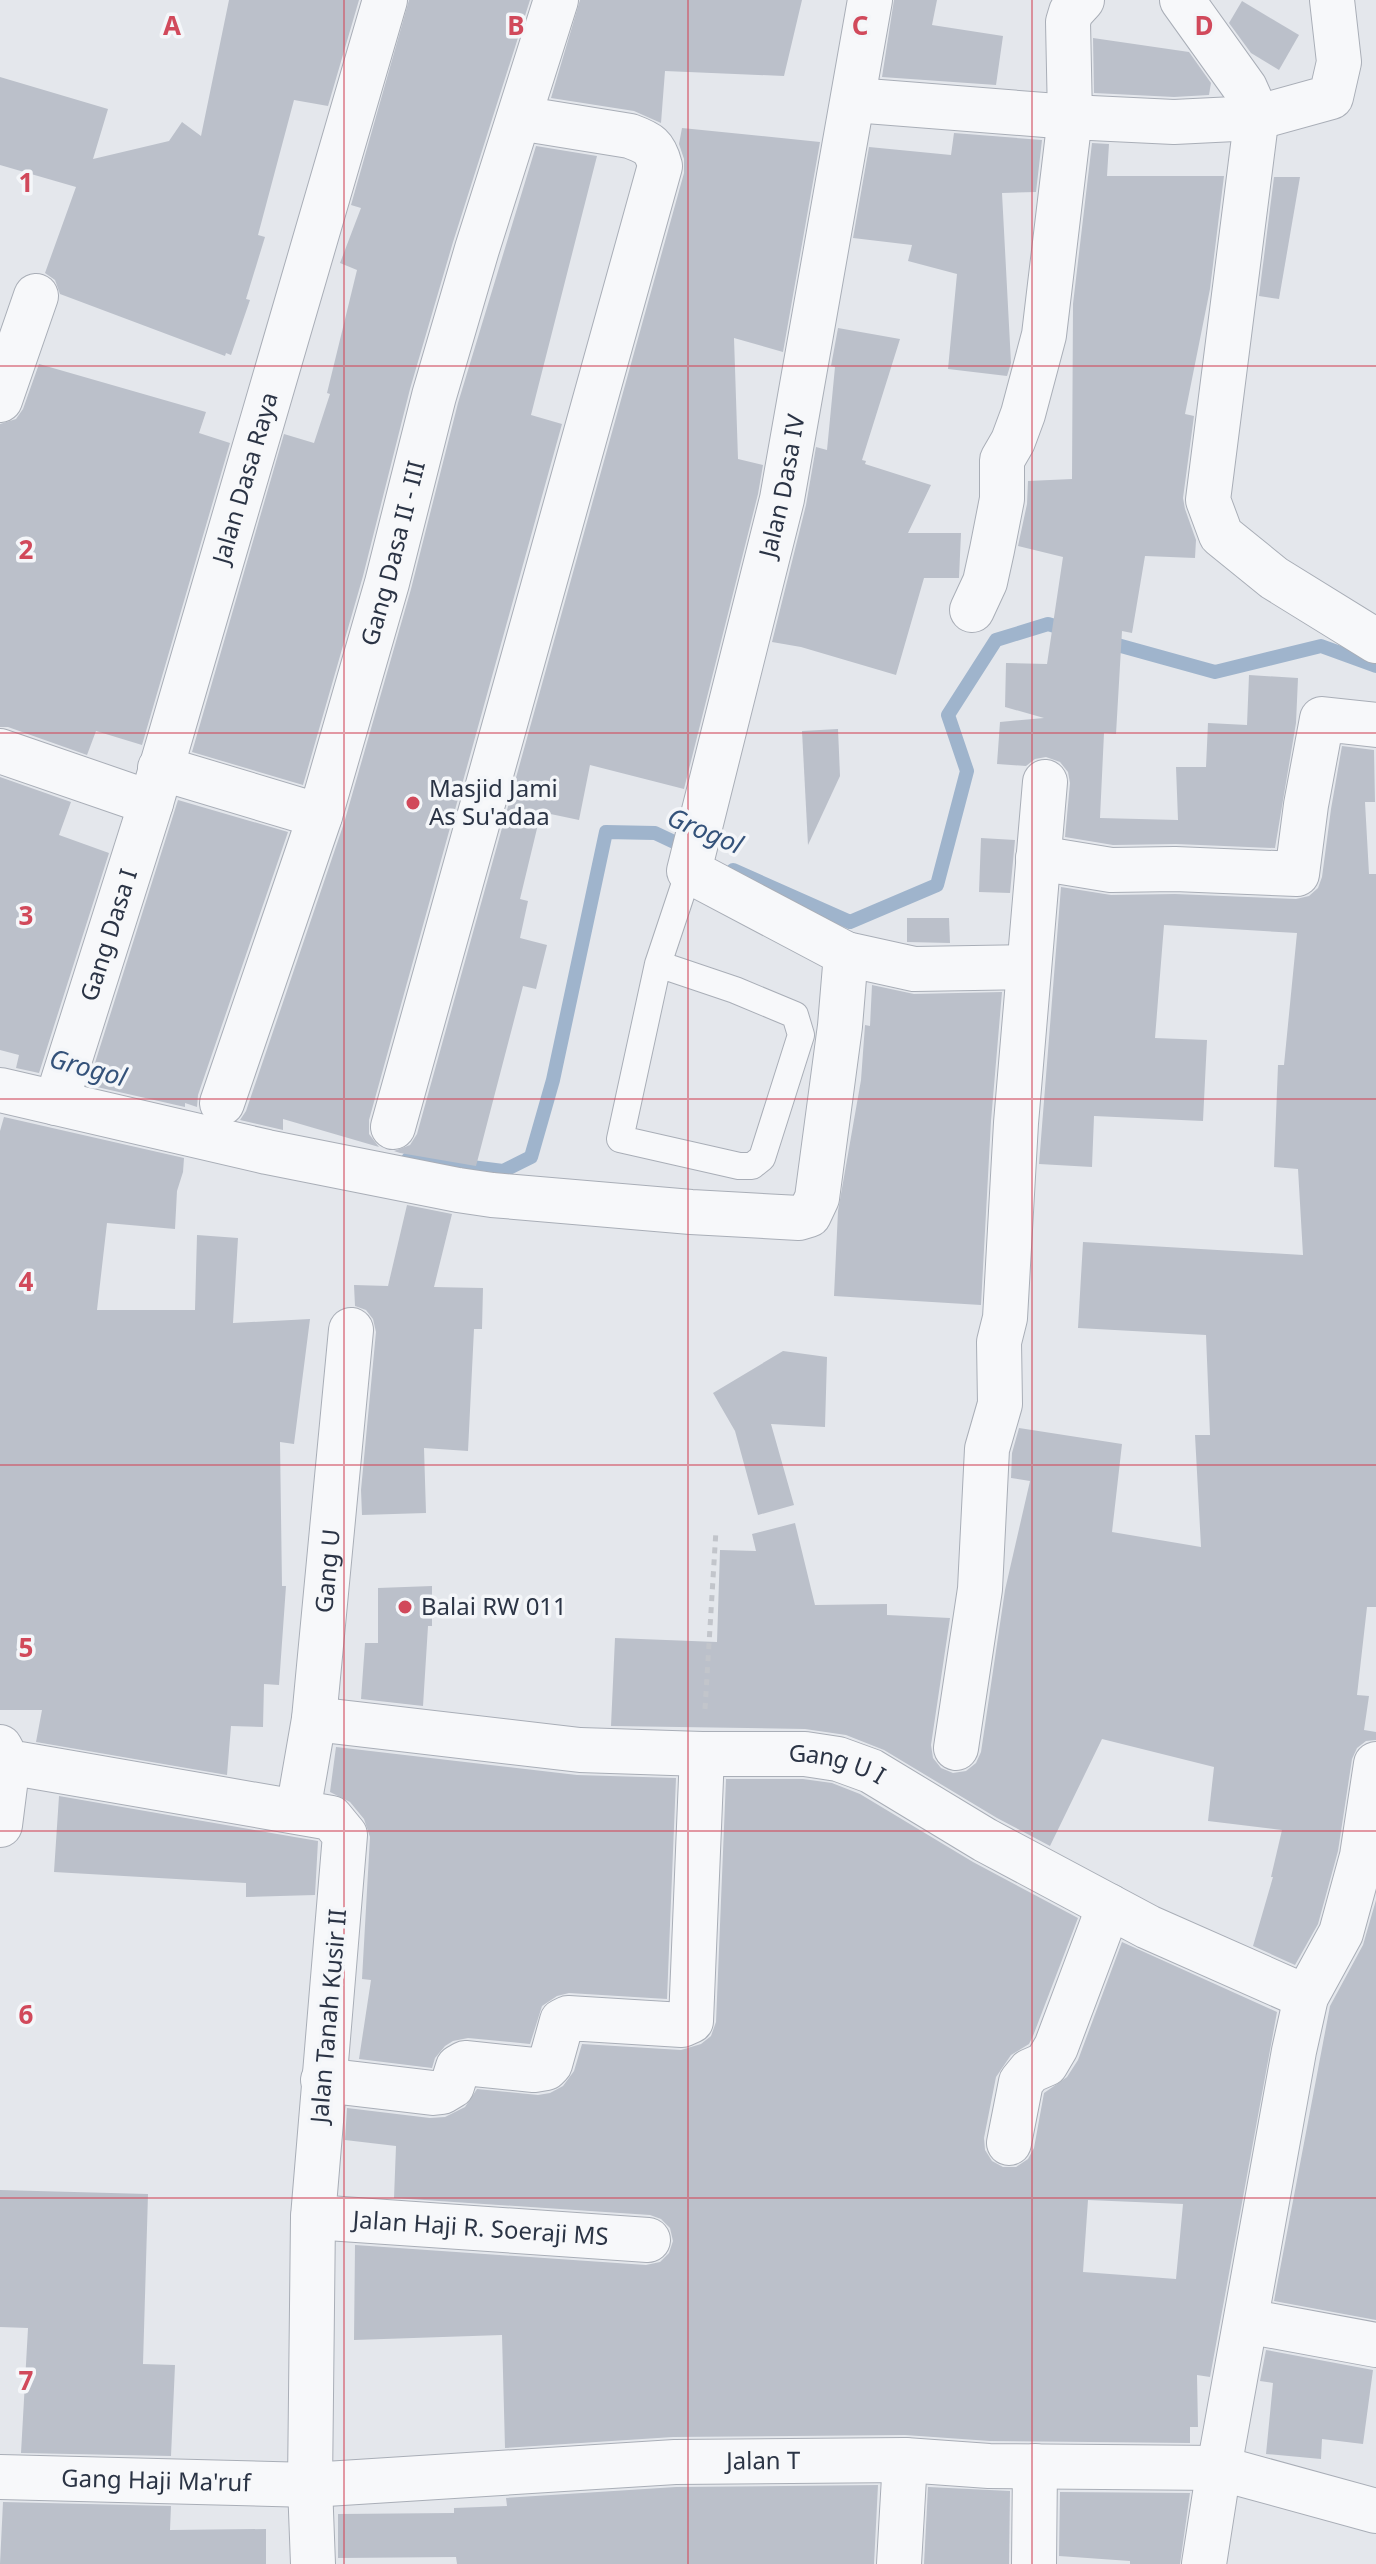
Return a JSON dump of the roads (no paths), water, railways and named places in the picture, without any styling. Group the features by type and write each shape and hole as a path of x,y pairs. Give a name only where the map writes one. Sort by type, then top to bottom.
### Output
{"street":[{"name":"Jalan Dasa Raya","path":"155,786 385,0"},
{"name":"Gang Dasa II - III","path":"222,1103 320,816 387,583 434,396 556,0"},
{"name":"Jalan Dasa IV","path":"690,868 782,499 870,0"},
{"path":"972,610 985,582 1000,512 1002,460 1023,414 1044,335 1070,117 1068,22 1071,12 1082,0"},
{"path":"1182,0 1245,88 1255,118 1208,500 1221,535 1245,556 1274,578 1376,641"},
{"path":"854,100 1174,122 1255,118 1331,97 1339,62 1332,0"},
{"path":"393,1127 660,166 648,142 630,136 519,118"},
{"path":"0,400 36,296"},
{"path":"1038,858 1111,870 1297,874 1322,719 1376,725"},
{"path":"0,751 155,786 320,816"},
{"path":"956,1748 980,1589 987,1449 1000,1404 999,1342 1005,1318 1016,1123 1045,782"},
{"name":"Gang Dasa I","path":"61,1088 155,786"},
{"path":"690,868 846,954 914,969 1029,967"},
{"path":"0,1090 61,1088 267,1152 458,1190 691,1212 799,1218 809,1215 817,1198 840,1026 846,954"},
{"name":"Gang U","path":"298,1811 314,1719 351,1330"},
{"name":"Gang U I","path":"314,1719 580,1750 805,1754 838,1759 871,1771 985,1840 1148,1927 1306,1997"},
{"path":"0,1825 4,1754"},
{"name":"Jalan Tanah Kusir II","path":"4,1754 331,1818 345,1835 313,2217 310,2485 313,2564"},
{"path":"323,2080 442,2092 452,2086 458,2067 465,2063 534,2070 546,2068 550,2064 562,2021 568,2018 682,2025 691,2021 702,1754"},
{"path":"1204,2564 1294,2051 1306,1997 1341,1933 1369,1857 1376,1764"},
{"path":"1009,2143 1021,2082 1030,2071 1046,2064 1056,2047 1109,1906"},
{"name":"Jalan Haji R. Soeraji MS","path":"313,2217 648,2240"},
{"path":"1246,2321 1376,2345"},
{"path":"899,2564 905,2460"},
{"name":"Jalan T","path":"310,2485 675,2462 905,2460 1035,2466 1219,2468 1376,2511"},
{"path":"1034,2564 1035,2466"},
{"name":"Gang Haji Ma'ruf","path":"0,2477 310,2485"}],"lane":[{"name":"Jalan Dasa IV","path":"658,964 735,990 795,1015 801,1035 762,1158 752,1166 739,1166 620,1139 658,964 690,868"}],"waterway":[{"name":"Grogol","path":"733,870 850,922 937,885 967,771 948,715 996,640 1048,624 1068,630"},
{"name":"Grogol","path":"1103,641 1215,672 1321,646 1376,666"},
{"name":"Grogol","path":"408,1159 503,1171 531,1157 553,1080 606,832 655,833 689,849"}],"place":[{"name":"Masjid Jami As Su'adaa","path":"413,803"},
{"name":"Balai RW 011","path":"405,1607"}]}
